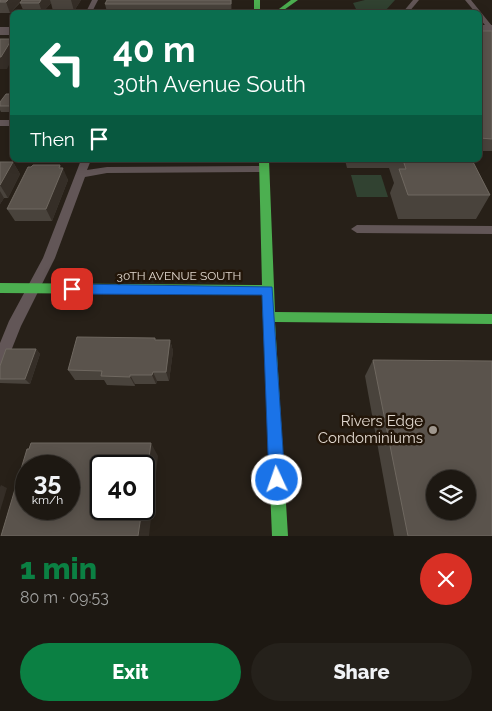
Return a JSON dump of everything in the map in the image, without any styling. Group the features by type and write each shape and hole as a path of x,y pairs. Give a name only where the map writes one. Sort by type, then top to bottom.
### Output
{"street":[{"path":"264,164 269,318 280,536"},
{"name":"30TH AVENUE SOUTH","path":"0,288 268,290"},
{"path":"269,318 492,319"}],"lane":[{"path":"408,10 416,0"},
{"path":"468,0 476,10"},
{"path":"482,17 492,29"},
{"path":"0,361 14,326 49,258 85,162"},
{"path":"81,174 107,170 264,164"},
{"path":"358,229 492,230"}],"path":[{"path":"388,10 392,6"}],"green space":[{"path":"365,0 395,0 386,10 356,10 353,3"},
{"path":"351,175 381,175 388,197 357,197"}],"building":[{"path":"22,0 41,0 39,3 20,3"},
{"path":"107,0 231,0 231,4 105,4"},
{"path":"482,31 492,31 492,139 482,138"},
{"path":"0,39 10,39 10,42 0,57"},
{"path":"6,94 10,94 10,106 0,106 0,102"},
{"path":"0,162 13,162 0,185"},
{"path":"404,162 473,162 490,195 408,195 399,169 406,169"},
{"path":"33,165 60,165 59,168 63,168 46,209 7,209 28,167"},
{"path":"77,337 155,338 155,340 170,340 166,372 153,372 152,375 130,375 130,377 101,376 102,371 68,370"},
{"path":"6,349 36,349 25,379 0,379 0,366"},
{"name":"Rivers Edge Condominiums","path":"373,360 492,361 492,536 408,536"},
{"path":"31,443 151,443 149,455 90,455 90,520 140,520 138,536 1,536 15,489 15,520 80,520 80,455 25,455 27,449 29,449"}],"traffic: fast":[{"path":"257,0 257,10"},
{"path":"281,10 295,0"},
{"path":"264,162 269,317 280,536"},
{"path":"0,288 268,290"},
{"path":"269,317 492,319"}],"place":[{"name":"Rivers Edge Condominiums","path":"433,430"}],"route":[{"path":"72,289 268,290 277,480"}]}
